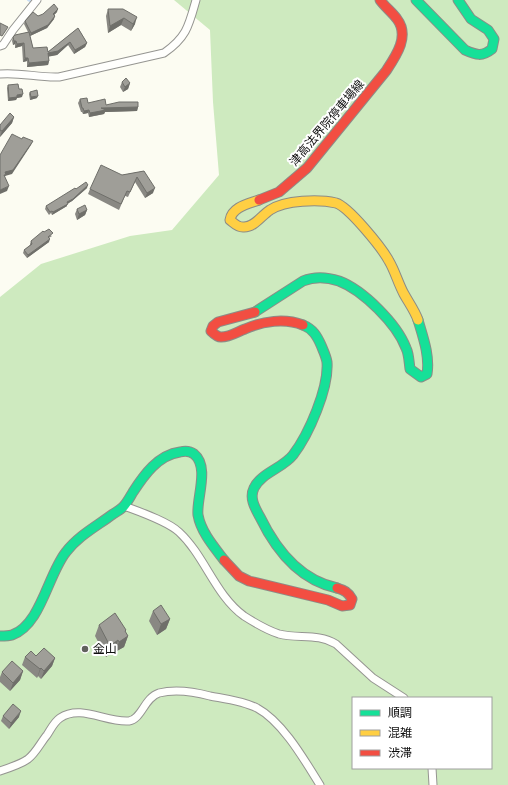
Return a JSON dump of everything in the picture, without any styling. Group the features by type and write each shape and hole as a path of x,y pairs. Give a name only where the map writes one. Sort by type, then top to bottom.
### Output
{"main road":[{"name":"津高法界院停車場線","path":"0,636 14,634 24,628 33,616 60,560 68,549 79,539 124,506 151,466 167,455 185,451 195,454 202,464 198,514 204,532 239,576 250,581 328,600 342,606 350,605 352,599 350,594 345,589 318,583 286,558 279,550 253,503 252,494 254,486 260,480 275,471 293,456 311,423 322,394 326,378 327,363 323,349 309,327 298,322 278,322 250,326 221,338 215,336 211,331 212,326 218,321 238,318 255,313 295,285 311,278 328,278 343,283 384,316 398,332 406,347 410,369 421,377 427,374 429,369 425,347 415,314 383,251 338,204 320,201 298,202 278,206 264,213 250,226 243,228 235,226 230,220 231,214 236,209 279,192 307,168 386,71 396,56 402,42 404,32 399,21 380,0"},
{"path":"416,0 465,50 475,55 488,53 492,49 494,39 488,30 471,19 458,0"}],"street":[{"path":"0,46 38,0"},
{"path":"0,74 10,73 44,78 60,77 164,53 176,44 183,35 189,24 196,0"},
{"path":"124,506 149,515 178,531 200,558 230,604 256,624 280,634 329,640 336,644 373,678 402,697"},
{"path":"0,770 28,759 60,718 69,714 80,713 113,719 131,720 136,718 152,696 171,691 198,693 231,700 256,708 269,716 294,745 320,785"},
{"path":"432,769 433,785"}],"green space":[{"path":"174,0 508,0 508,785 0,785 0,297 41,264 130,236 172,230 219,175 213,102 210,30"}],"building":[{"path":"54,4 58,9 53,14 55,16 48,25 31,33 25,21 33,12 38,16 43,14"},
{"path":"108,9 123,9 137,17 133,24 124,18 110,26"},
{"path":"0,23 8,27 2,36 0,35"},
{"path":"78,28 87,43 75,50 70,42 58,51 48,53 49,61 29,63 28,58 25,58 24,43 17,44 13,37 15,35 29,32 33,48 47,47 48,52"},
{"path":"126,78 130,83 125,87 122,82"},
{"path":"18,84 19,89 22,89 23,94 17,95 17,97 9,98 8,85"},
{"path":"37,90 38,96 31,97 30,92"},
{"path":"87,98 88,103 105,99 106,105 119,102 138,102 138,107 101,108 106,110 90,113 89,110 84,111 80,99"},
{"path":"10,113 14,117 2,131 0,130 0,125"},
{"path":"12,134 22,139 23,137 33,141 13,170 5,172 6,175 4,175 9,186 0,190 0,155"},
{"path":"101,165 122,175 144,171 155,188 147,193 137,177 130,192 127,191 121,204 90,189"},
{"path":"86,182 88,185 73,199 67,202 68,204 53,212 50,212 46,206"},
{"path":"85,205 87,210 79,214 77,209"},
{"path":"49,229 53,233 48,237 50,239 28,255 24,250 32,244 31,241 43,231 44,232"},
{"path":"161,605 170,619 161,624 153,611"},
{"path":"115,613 126,630 125,631 128,636 119,642 118,640 110,646 99,625"},
{"path":"44,648 55,658 44,671 25,657 31,651 36,656"},
{"path":"12,661 23,671 13,683 2,672"},
{"path":"13,704 21,711 11,723 3,716"}],"traffic: fast":[{"path":"416,0 465,50 479,54 488,52 492,49 494,39 488,30 471,19 458,0"},
{"path":"255,312 303,281 312,278 339,281 358,292 387,319 402,339 408,355 410,369 421,377 427,374 428,360 426,347 418,320"},
{"path":"303,325 312,331 316,336 327,360 325,385 317,410 299,446 289,460 267,474 257,483 254,488 252,499 273,541 290,562 311,578 323,584 337,588"},
{"path":"0,636 12,635 22,629 30,621 37,610 60,561 71,546 122,508 152,467 158,461 172,454 185,451 194,454 199,460 202,475 198,515 208,539 224,560"}],"traffic: slow":[{"path":"259,200 237,209 231,216 230,220 236,225 247,227 270,210 293,202 321,201 336,203 342,206 373,238 385,255 418,320"}],"traffic: jam":[{"path":"259,200 279,192 307,168 386,71 394,59 402,39 401,26 395,16 380,0"},
{"path":"255,312 218,322 213,326 211,331 217,336 224,337 267,322 281,321 303,325"},
{"path":"224,560 239,576 249,581 328,600 342,606 350,605 352,599 346,592 337,588"}],"place":[{"name":"金山","path":"85,649"}]}
